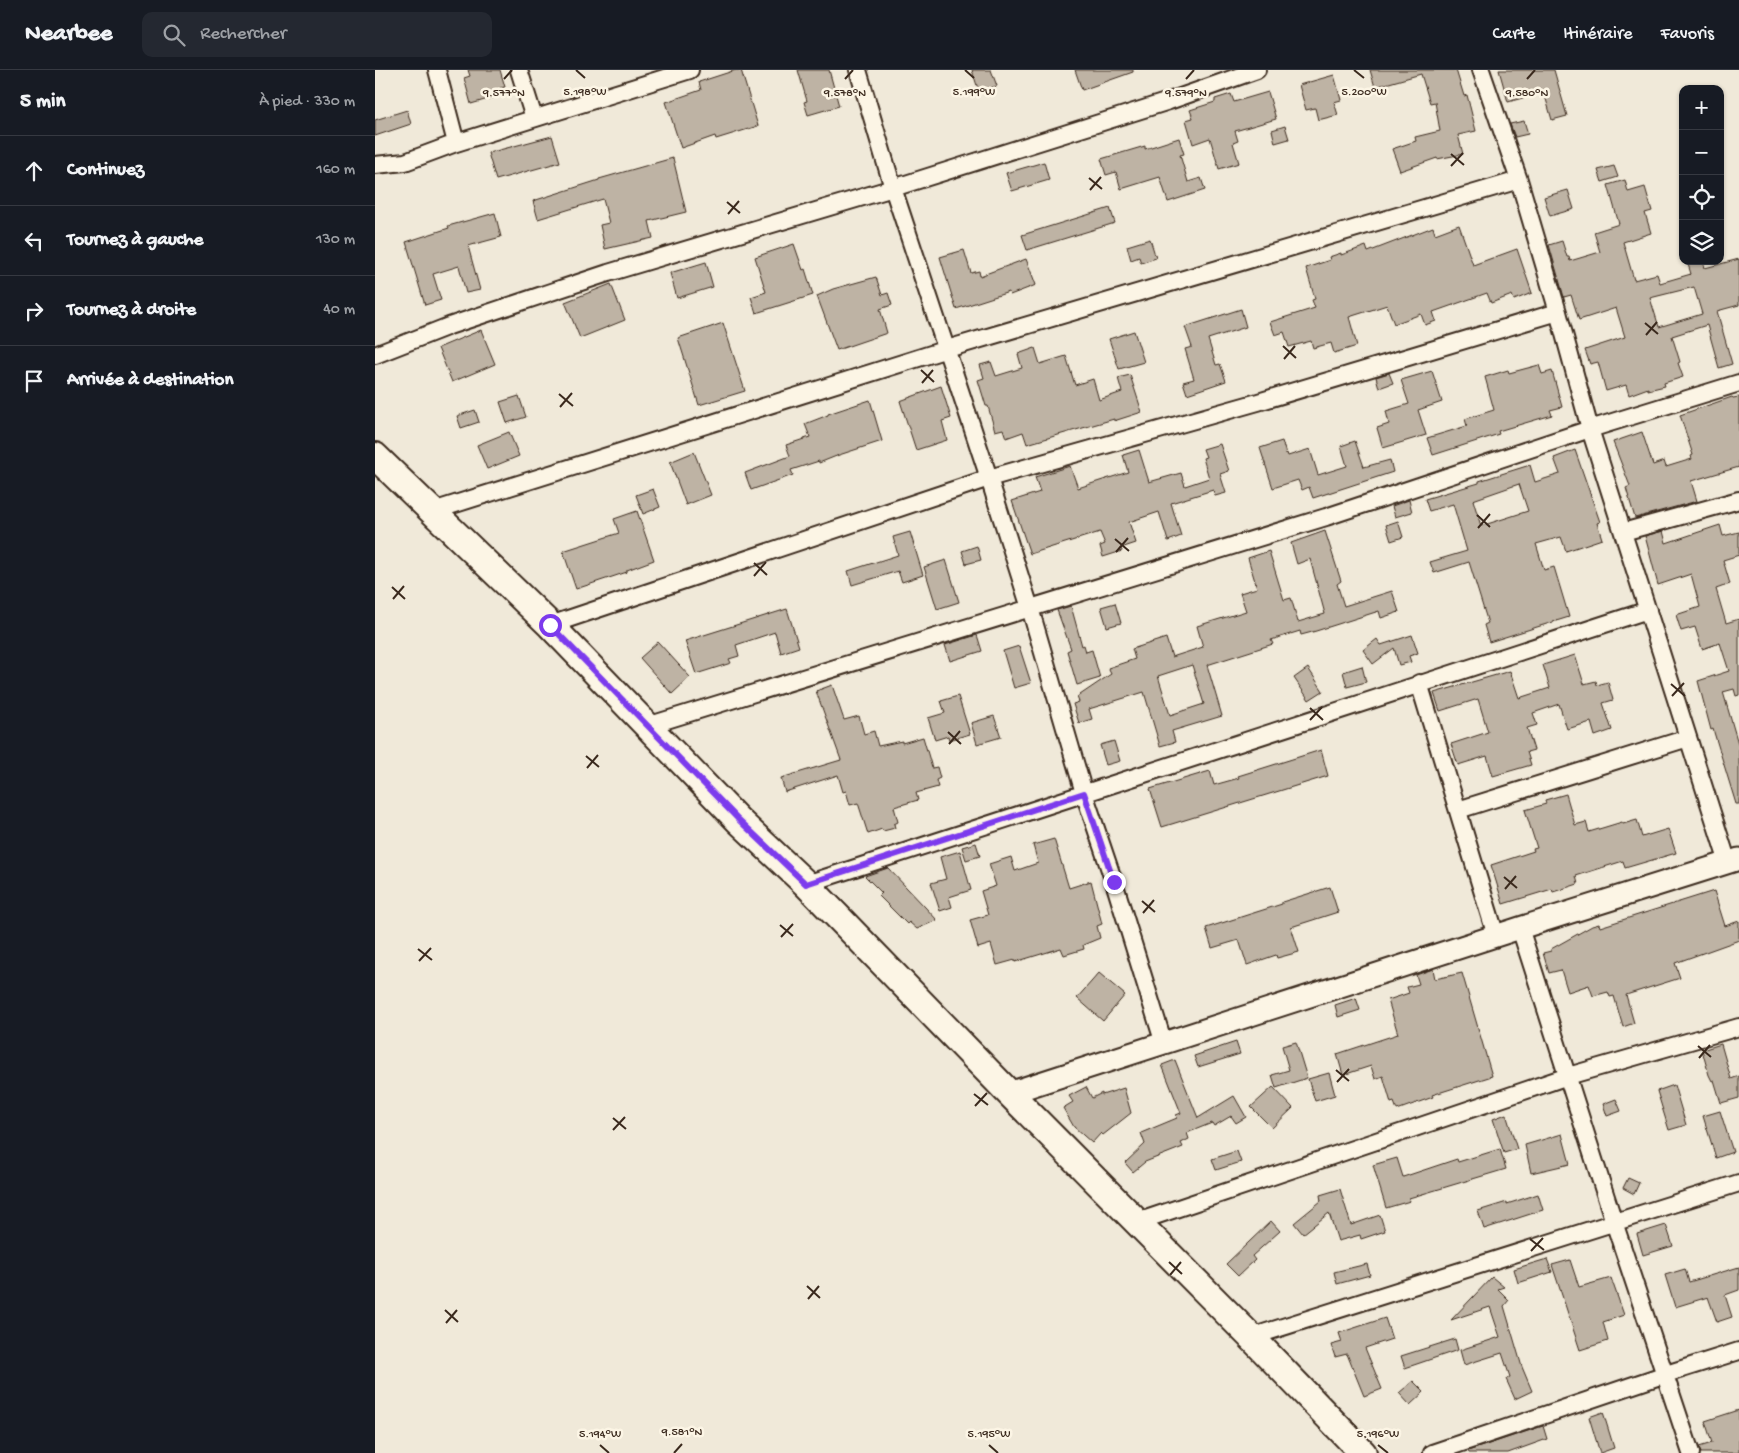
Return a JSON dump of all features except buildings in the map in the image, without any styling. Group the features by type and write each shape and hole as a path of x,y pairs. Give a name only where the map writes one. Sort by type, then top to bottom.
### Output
{"main road":[{"path":"375,456 550,625 739,820 806,884 1363,1453"}],"street":[{"path":"437,70 456,143"},
{"path":"519,70 534,118"},
{"path":"375,166 405,162 456,143 690,70"},
{"path":"858,70 893,188 989,478 1084,793 1114,882 1164,1044"},
{"path":"375,355 449,326 608,273 893,188 1169,101 1257,70"},
{"path":"1009,1093 1733,861 1688,738 1590,429 1519,180 1481,70"},
{"path":"433,511 947,349 1519,180"},
{"path":"550,625 989,478 1258,402 1558,312"},
{"path":"647,726 1326,517 1590,429 1739,383"},
{"path":"1623,532 1739,500"},
{"path":"806,884 1648,610"},
{"path":"1419,683 1496,936"},
{"path":"1458,810 1688,738"},
{"path":"1520,928 1614,1222 1691,1453"},
{"path":"1137,1222 1568,1076 1739,1027"},
{"path":"1251,1337 1739,1183"},
{"path":"1431,1453 1739,1351"}],"route":[{"path":"550,625 739,820 806,884 1084,793 1114,882"}]}
